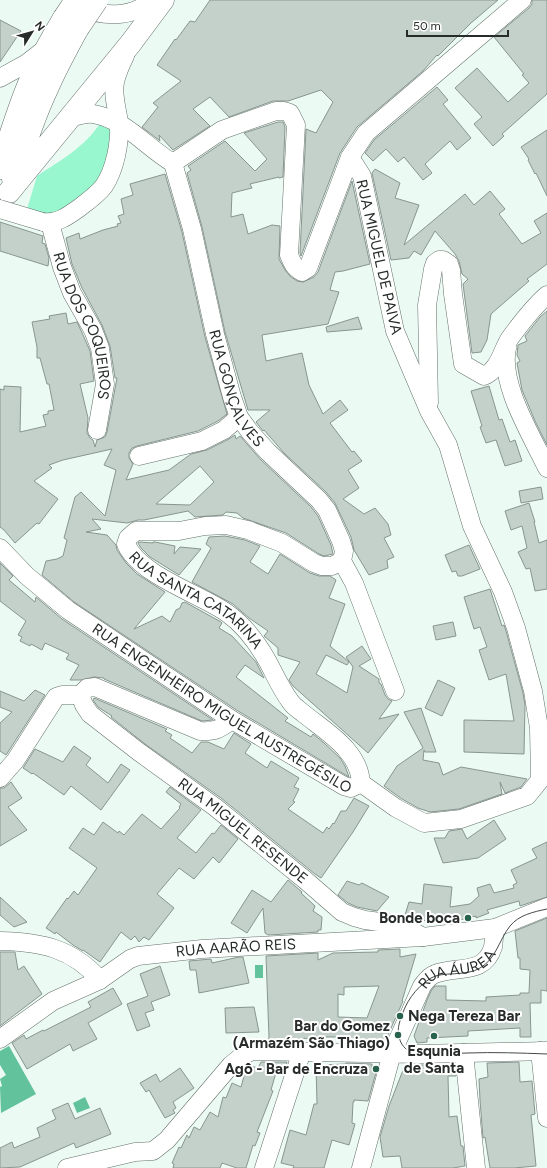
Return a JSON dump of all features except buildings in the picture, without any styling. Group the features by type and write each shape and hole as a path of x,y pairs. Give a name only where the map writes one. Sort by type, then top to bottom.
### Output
{"main road":[{"path":"0,168 30,81 47,47 69,15 76,0"},
{"path":"5,200 34,120 59,62 69,15 97,0"},
{"path":"5,200 163,0"}],"street":[{"path":"69,15 83,8 102,14 118,15 134,11 152,0"},
{"path":"350,157 366,133 522,0"},
{"path":"5,200 46,222 59,220 81,206 104,186 118,150 119,123 114,94 115,82 131,42"},
{"path":"0,78 27,63 47,47"},
{"name":"RUA MIGUEL DE PAIVA","path":"173,164 222,130 276,111 290,113 296,125 289,255 292,263 302,272 308,268 350,157"},
{"path":"71,117 92,114 102,116 119,123 160,156 173,164"},
{"name":"RUA MIGUEL DE PAIVA","path":"350,157 362,176 395,331 429,411"},
{"name":"RUA GONÇALVES","path":"173,164 192,229 215,334 239,417 268,452 319,500 326,510 341,541 344,551 342,561 354,583 395,691"},
{"name":"RUA DOS COQUEIROS","path":"46,222 72,293 93,330 100,348 105,384 97,430"},
{"name":"RUA MIGUEL DE PAIVA","path":"429,411 427,305 432,269 435,263 439,260 443,260 448,264 451,270 453,294 464,364 484,376 495,367 509,340 519,326 546,297"},
{"path":"509,340 505,355 507,377 512,395 547,468"},
{"name":"RUA ENGENHEIRO MIGUEL AUSTREGÉSILO","path":"0,548 27,576 68,610 232,720 344,786 351,788 361,783 396,808 424,823 460,819 527,796 540,780 540,728 533,691 516,628 503,592 472,526 448,445 429,411"},
{"path":"139,456 202,440 224,430 239,417"},
{"name":"RUA SANTA CATARINA","path":"342,561 332,566 322,566 314,563 282,543 248,530 226,525 205,526 179,531 136,531 128,538 126,544 136,559 161,577 227,614 241,626 258,646 290,702 346,748 354,759 360,772 361,783"},
{"path":"0,778 15,761 56,697 62,695 80,695 87,688 95,687 200,731 212,732 221,728 232,720"},
{"name":"RUA MIGUEL RESENDE","path":"80,695 90,714 139,752 215,807 304,879 342,912 365,920 402,925 423,937"},
{"name":"RUA AARÃO REIS","path":"0,1039 53,1001 100,980 130,959 138,956 202,949 423,937 495,928 547,907"},
{"name":"RUA ÁUREA","path":"361,1168 392,1053 422,986 435,974 474,967 480,964 486,959 492,947 495,928"},
{"path":"0,941 38,944 52,947 70,955 90,969 100,980"},
{"path":"67,1168 135,1152 153,1151 168,1140 231,1065 242,1056 252,1051 464,1053 543,1051 547,1118"},
{"path":"264,1168 302,1051"},
{"path":"464,1053 476,1168"}],"shaded area":[{"path":"101,122 114,130 115,145 99,180 76,205 45,215 27,209 37,176 80,146 95,131"},
{"path":"255,965 263,965 263,978 255,978"},
{"path":"9,1046 36,1094 1,1113 0,1087 2,1086 0,1079 6,1075 0,1065 0,1051"},
{"path":"85,1097 90,1108 77,1113 73,1103"}],"tram line":[{"path":"547,909 527,914 514,922 506,931 490,960 480,968 474,971 436,976 420,986 411,996 402,1014 398,1030 401,1043 404,1047 407,1050 418,1054 547,1054"}],"place":[{"name":"Bonde boca","path":"468,918"},
{"name":"Nega Tereza Bar","path":"400,1016"},
{"name":"Bar do Gomez (Armazém São Thiago)","path":"398,1035"},
{"name":"Esqunia de Santa","path":"434,1036"},
{"name":"Agô - Bar de Encruza","path":"376,1069"}]}
